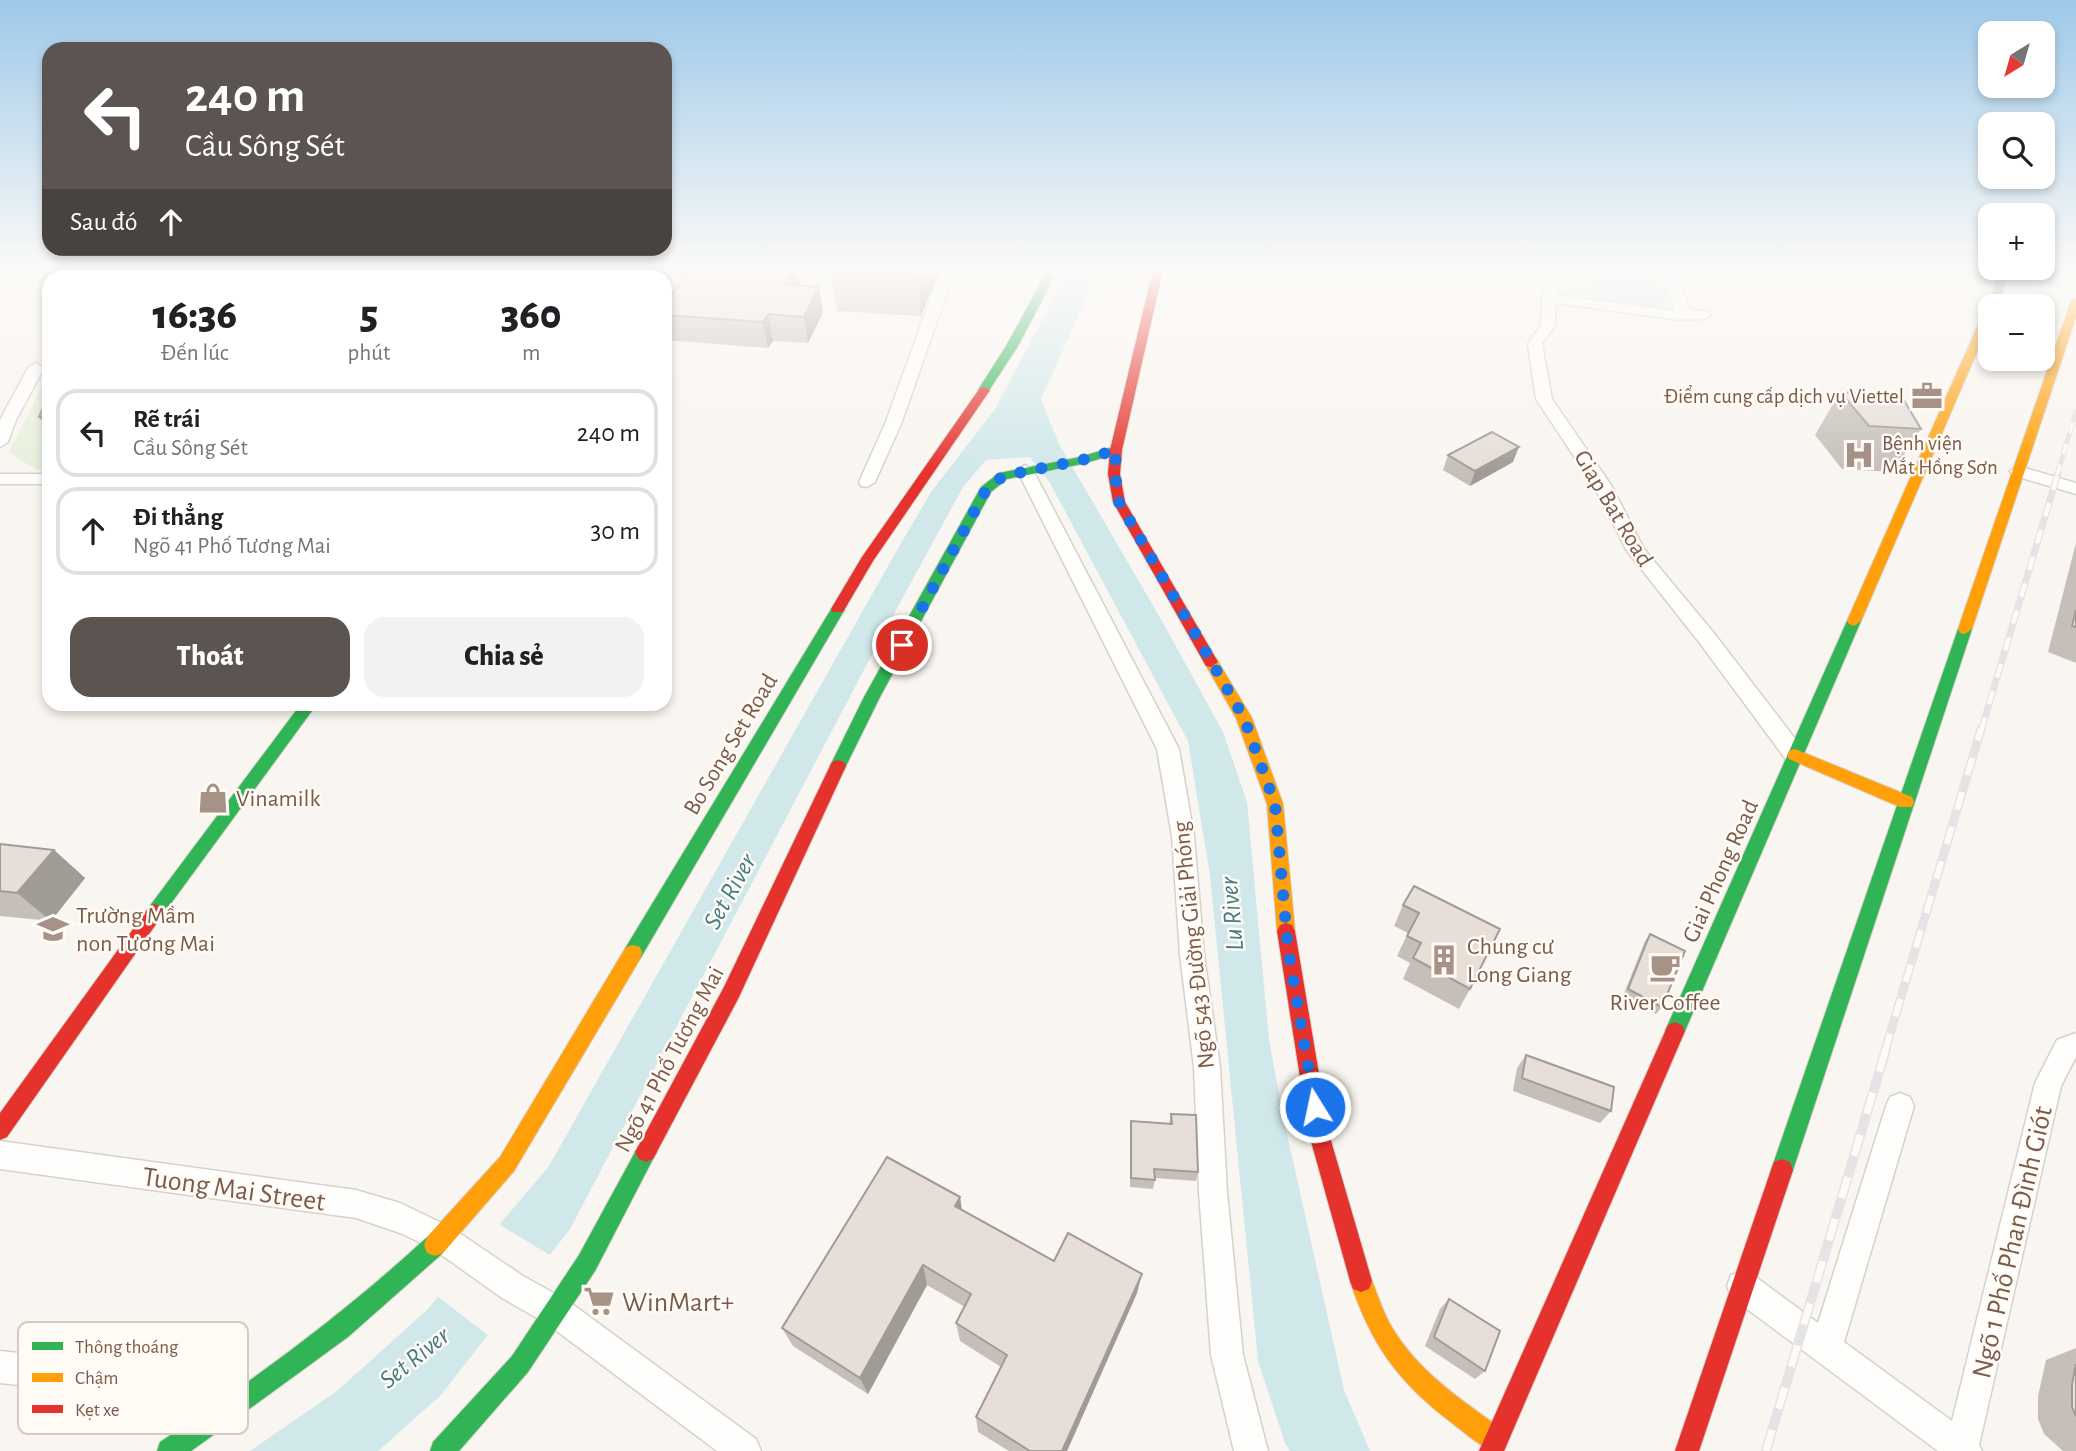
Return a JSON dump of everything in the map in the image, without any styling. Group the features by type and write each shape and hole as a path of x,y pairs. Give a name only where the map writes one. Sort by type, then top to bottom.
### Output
{"street":[{"path":"867,482 893,424 924,338"},
{"name":"Bo Song Set Road","path":"248,1398 450,1245 507,1164 867,560 997,374 1017,338"},
{"path":"1142,338 1116,450 1115,474 1119,502 1244,718 1275,804 1288,949 1319,1133 1368,1307 1403,1366 1436,1398 1494,1446"},
{"name":"Giap Bat Road","path":"1539,338 1535,344 1544,399 1602,485 1636,551 1706,637 1795,755"},
{"name":"Giai Phong Road","path":"1494,1446 1977,338"},
{"path":"1687,1451 2018,471 2068,338"},
{"path":"0,442 8,420 36,368"},
{"name":"Ngõ 41 Phố Tương Mai","path":"442,1451 520,1364 545,1306 587,1263 731,993 799,845 872,697 986,490 1003,476 1082,460 1116,450"},
{"name":"Ngõ 543 Đường Giải Phóng","path":"1025,470 1168,749 1183,836 1192,955 1207,1067 1213,1192 1227,1355 1251,1451"},
{"path":"2018,471 2076,489"},
{"path":"0,479 42,479"},
{"path":"0,1130 94,994 304,711"},
{"path":"1795,755 1906,802"},
{"name":"Ngõ 1 Phố Phan Đình Giót","path":"1964,1450 2048,1083 2066,1049 2076,1045"},
{"path":"1826,1348 1900,1106"},
{"name":"Tuong Mai Street","path":"0,1154 356,1204 389,1213 450,1245 545,1306"},
{"path":"1742,1286 1964,1450"},
{"path":"545,1306 744,1451"},
{"path":"0,1367 18,1369"},
{"name":"Bo Song Set Road","path":"169,1451 194,1434"}],"green space":[{"path":"42,386 42,470 36,470 9,452"}],"water":[{"path":"1033,338 1069,338 1041,399 1059,444 1223,732 1247,802 1269,1040 1285,1125 1344,1390 1370,1451 1290,1451 1285,1443 1258,1361 1210,875 1188,741 1050,483 1030,457 986,460 963,487 570,1229 441,1395 378,1451 250,1451 337,1391 427,1310 549,1166 931,492 995,409"}],"pier":[{"path":"497,1223 553,1257 490,1337 436,1295"}],"building":[{"path":"1840,392 1902,397 1921,429 1869,426"},
{"path":"1492,432 1519,447 1475,471 1448,455"},
{"path":"2076,610 2076,627 2072,626"},
{"path":"0,844 54,850 17,893 0,891"},
{"path":"1414,886 1500,929 1470,989 1413,958 1421,943 1407,936 1419,913 1403,905"},
{"path":"1650,934 1685,951 1662,1007 1628,989"},
{"path":"1526,1055 1614,1087 1611,1111 1522,1078"},
{"path":"1171,1114 1196,1115 1198,1172 1154,1169 1155,1180 1131,1178 1131,1121 1172,1124"},
{"path":"887,1157 960,1197 955,1206 1054,1261 1068,1233 1142,1274 1062,1451 1030,1451 976,1417 1007,1355 956,1323 971,1294 923,1265 860,1378 782,1328"},
{"path":"1449,1299 1500,1331 1485,1371 1434,1337"},
{"path":"2076,1364 2076,1416 2072,1407 2072,1384"}],"railway":[{"path":"2057,475 2076,412"},
{"path":"1981,731 2058,473"},
{"path":"1885,1051 1981,729"},
{"path":"1766,1451 1886,1049"}],"traffic: fast":[{"path":"984,390 1016,338"},
{"path":"838,766 872,697 986,490 1003,476 1082,460 1116,450"},
{"path":"633,953 838,609"},
{"path":"1675,1031 1854,621"},
{"path":"1782,1170 1965,629"},
{"path":"155,912 304,711"},
{"path":"442,1451 520,1364 587,1263 646,1152"},
{"path":"248,1397 340,1329 435,1245"},
{"path":"169,1451 194,1434"}],"traffic: slow":[{"path":"1854,621 1977,338"},
{"path":"1965,629 2064,338"},
{"path":"1211,662 1244,718 1275,804 1286,931"},
{"path":"1795,755 1906,802"},
{"path":"435,1245 507,1164 633,953"},
{"path":"1361,1281 1370,1309 1382,1333 1413,1374 1451,1407 1496,1440"}],"traffic: jam":[{"path":"1142,338 1116,450 1114,474 1119,502 1211,662"},
{"path":"838,609 867,560 984,390"},
{"path":"646,1152 731,993 838,766"},
{"path":"0,1130 155,912"},
{"path":"1286,931 1319,1134 1361,1281"},
{"path":"1491,1451 1675,1031"},
{"path":"1687,1451 1782,1170"}],"place":[{"name":"Điểm cung cấp dịch vụ Viettel","path":"1927,396"},
{"name":"Bệnh viện Mắt Hồng Sơn","path":"1859,455"},
{"name":"Vinamilk","path":"213,798"},
{"name":"Trường Mầm non Tương Mai","path":"53,929"},
{"name":"Chung cư Long Giang","path":"1444,960"},
{"name":"River Coffee","path":"1665,967"},
{"name":"WinMart+","path":"599,1301"}],"route":[{"path":"902,645 986,490 1003,476 1082,460 1116,450 1115,474 1119,502 1244,718 1275,804 1288,949 1315,1107"}],"water label":[{"name":"Set River","path":"729,891"},
{"name":"Lu River","path":"1231,914"},
{"name":"Set River","path":"414,1357"}]}
